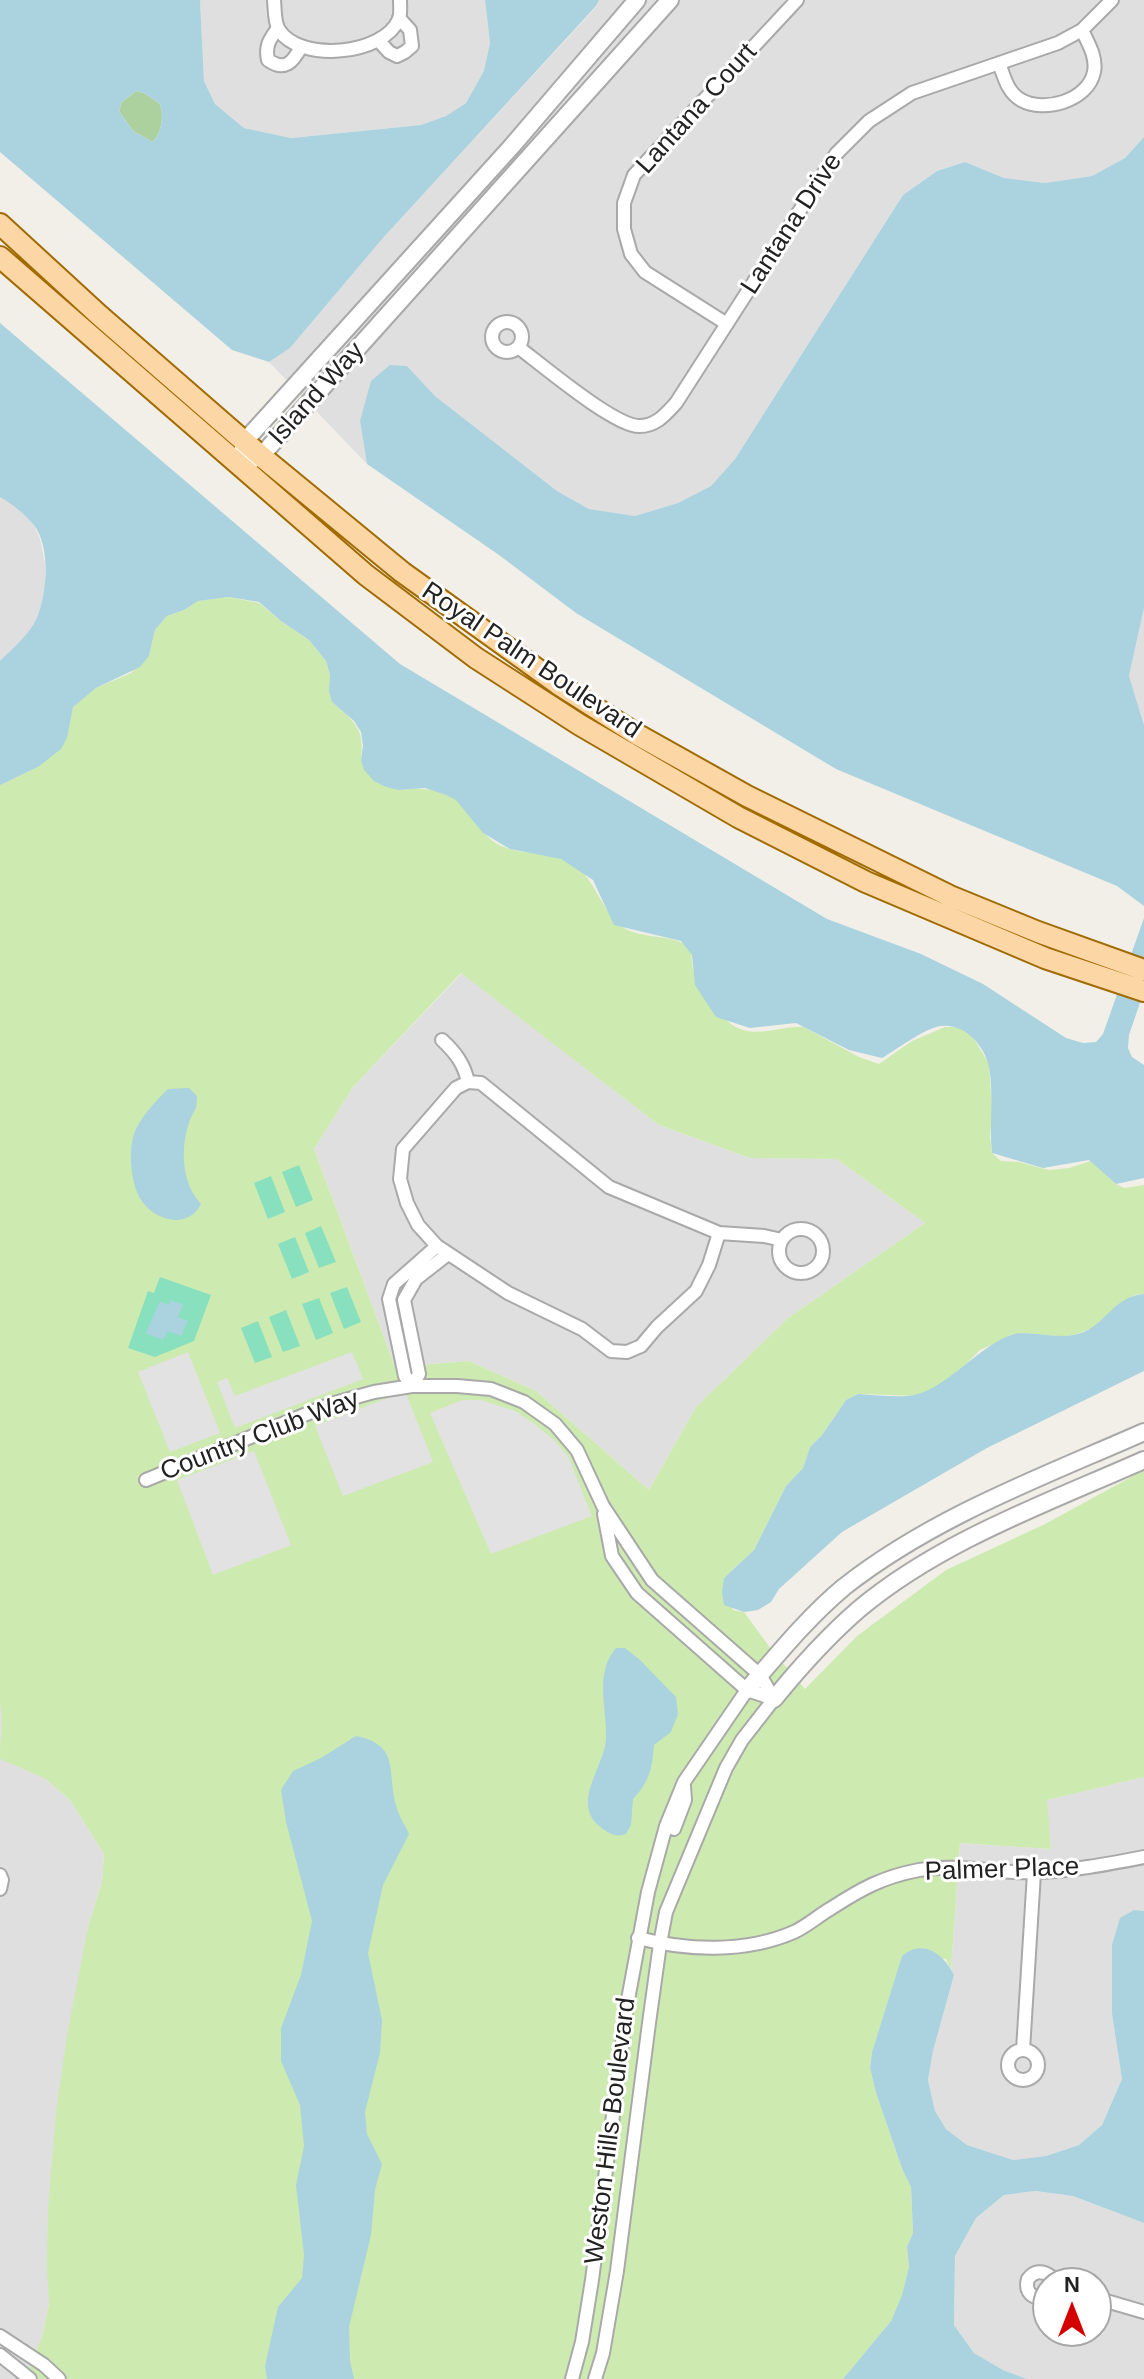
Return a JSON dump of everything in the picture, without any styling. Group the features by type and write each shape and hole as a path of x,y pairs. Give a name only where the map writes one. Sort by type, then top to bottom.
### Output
{"main road":[{"name":"Royal Palm Boulevard","path":"0,224 244,442 402,572 558,684 638,735 747,796 950,896 1038,932 1120,972 1144,991"},
{"name":"Royal Palm Boulevard","path":"0,257 366,575 476,658 593,732 738,817 866,882 1045,958 1120,972 1144,970"}],"street":[{"path":"274,0 278,28 288,40 316,51 359,47 379,41 399,18 400,0"},
{"name":"Island Way","path":"239,465 244,442 512,146 637,0"},
{"name":"Island Way","path":"239,465 261,456 670,0"},
{"name":"Lantana Court","path":"727,324 645,272 631,254 624,229 624,203 634,175 797,0"},
{"name":"Lantana Drive","path":"518,347 617,421 629,425 648,425 657,421 676,403 836,154 869,121 912,93 1058,43 1082,30 1112,0"},
{"path":"379,41 397,56 412,46 410,30 399,18"},
{"path":"278,28 268,41 268,60 285,66 294,61 301,47"},
{"path":"999,63 1009,89 1020,100 1040,106 1064,102 1084,89 1094,73 1093,54 1082,30"},
{"path":"442,1040 456,1053 465,1068 468,1082"},
{"path":"719,1233 709,1265 696,1291 641,1346 627,1352 611,1351 582,1329 508,1293 442,1250 418,1225 407,1203 400,1179 403,1149 456,1088 468,1082 481,1083 609,1187 719,1233 782,1240"},
{"path":"442,1250 416,1279 404,1300 419,1374 412,1386 405,1376 389,1299 396,1282 442,1250"},
{"path":"396,1282 409,1290"},
{"name":"Country Club Way","path":"146,1480 331,1404 374,1392 412,1386 491,1389 524,1402 555,1424 577,1450 603,1506 652,1580 760,1675 774,1699"},
{"name":"Weston Hills Boulevard","path":"572,2379 582,2342 592,2280 638,1938 650,1883 685,1800 684,1782 747,1690 789,1641 845,1587 938,1525 1144,1432"},
{"name":"Weston Hills Boulevard","path":"595,2379 603,2353 617,2271 666,1912 676,1889 690,1834 702,1807 714,1795 742,1740 804,1662 861,1608 903,1578 954,1546 1144,1460"},
{"name":"Country Club Way","path":"603,1506 612,1556 637,1593 747,1690 774,1699"},
{"name":"Palmer Place","path":"638,1938 660,1944 703,1948 753,1944 795,1931 877,1881 920,1870 950,1868 1034,1873 1088,1868 1144,1857"},
{"path":"1023,2050 1034,1873"},
{"path":"0,1875 0,1889"},
{"path":"1032,2276 1028,2279 1027,2289 1032,2295"},
{"path":"1112,2303 1144,2312"},
{"path":"0,2336 44,2365 59,2379"},
{"path":"0,2355 30,2379"}],"shaded area":[{"path":"200,0 485,0 490,43 485,70 466,103 446,116 421,125 291,138 244,128 215,104 204,81"},
{"path":"599,0 1144,0 1144,137 1125,158 1092,176 1045,183 1004,178 965,162 937,171 903,195 735,459 711,486 678,503 635,516 589,509 557,491 435,396 407,366 360,421 367,464 269,362 290,348 383,238 596,7"},
{"path":"0,441 40,539 45,563 45,591 0,871"},
{"path":"1144,608 1144,725 1129,676"},
{"path":"462,973 659,1125 750,1158 837,1159 925,1223 788,1318 696,1407 649,1490 536,1391 469,1361 395,1367 314,1149 353,1087"},
{"path":"188,1352 220,1433 170,1452 138,1372"},
{"path":"352,1352 363,1379 235,1428 217,1382 227,1378 235,1396"},
{"path":"405,1391 433,1462 343,1496 315,1426"},
{"path":"463,1400 481,1400 515,1411 555,1441 568,1456 592,1516 491,1554 430,1413"},
{"path":"254,1451 291,1545 213,1575 177,1480"},
{"path":"0,1693 44,1778 70,1800 104,1854 102,1882 88,1927 49,2304 42,2337 26,2379 0,2379"},
{"path":"1144,1777 1144,1911 1134,1910 1112,2014 1122,2079 1102,2125 1079,2145 1046,2156 1013,2160 967,2145 946,2129 935,2111 928,2080 954,1975 951,1970 960,1843 1051,1849 1046,1800"},
{"path":"1034,2191 1073,2196 1144,2223 1144,2379 1027,2379 1003,2370 974,2353 954,2325 955,2256 976,2218 1004,2195"}],"green space":[{"path":"136,91 160,104 161,124 153,142 133,131 119,111 122,102"},
{"path":"229,597 259,603 309,640 326,661 332,702 356,726 361,740 361,760 399,790 433,790 456,798 497,844 514,850 551,855 578,868 621,926 677,941 689,948 701,987 731,1024 754,1032 804,1027 859,1057 879,1064 912,1041 945,1027 958,1027 973,1037 989,1064 990,1137 992,1153 1001,1161 1049,1170 1091,1161 1124,1188 1144,1185 1144,1294 1130,1298 1111,1317 1083,1332 1063,1336 1008,1336 980,1350 950,1380 920,1396 858,1394 846,1400 810,1447 803,1468 786,1486 754,1550 724,1578 733,1610 744,1612 805,1689 857,1636 946,1570 1045,1524 1144,1470 1144,1777 1047,1800 1051,1849 960,1843 951,1970 946,1959 902,1957 872,2052 870,2068 876,2093 911,2187 913,2233 907,2247 909,2267 891,2321 843,2379 25,2379 42,2337 49,2304 48,2209 56,2112 88,1927 102,1882 104,1854 70,1800 44,1778 0,1759 0,785 38,767 69,721 73,707 96,688 131,673 149,656 155,630 167,616 197,601","holes":["461,973 659,1125 750,1158 837,1159 925,1223 788,1318 696,1407 649,1490 536,1391 469,1361 395,1367 314,1149 353,1087"]},
{"path":"299,1165 313,1200 296,1207 282,1172"},
{"path":"271,1176 285,1212 268,1219 254,1183"},
{"path":"321,1226 336,1262 319,1268 305,1233"},
{"path":"295,1237 309,1272 292,1279 278,1244"},
{"path":"160,1277 211,1295 194,1341 155,1357 128,1348 148,1291 154,1293"},
{"path":"347,1287 361,1322 344,1329 330,1293"},
{"path":"319,1298 333,1333 316,1340 302,1304"},
{"path":"286,1310 300,1346 283,1352 269,1317"},
{"path":"258,1321 272,1357 255,1363 241,1328"}],"water":[{"path":"0,0 200,0 204,81 215,104 244,128 291,138 421,125 446,116 466,103 484,71 490,43 485,0 599,0 383,238 290,348 269,362 232,350 0,152","holes":["136,91 160,104 161,109 160,129 153,142 133,131 119,111 122,102"]},
{"path":"1144,137 1144,608 1129,676 1144,725 1144,906 1117,886 836,769 576,613 499,555 367,464 360,421 371,381 390,365 407,366 435,396 557,491 589,509 635,516 678,503 711,486 735,459 903,195 937,171 965,162 1004,178 1045,183 1092,176 1125,158"},
{"path":"0,323 400,664 827,919 921,954 983,984 1066,1038 1083,1043 1096,1042 1103,1034 1144,918 1144,991 1129,1035 1128,1048 1132,1057 1144,1065 1144,1178 1116,1184 1089,1160 1043,1168 992,1153 989,1067 977,1042 962,1030 945,1026 930,1029 882,1058 849,1050 796,1023 750,1028 716,1017 695,985 692,955 681,941 614,925 593,880 561,859 510,849 483,833 456,800 446,795 425,788 399,790 374,781 364,770 361,760 361,732 354,721 332,702 326,661 309,640 259,602 229,597 198,601 167,616 155,630 149,656 140,667 96,688 73,707 67,738 61,749 38,767 0,785 0,661 34,624 43,596 46,571 43,546 34,525 0,497"},
{"path":"189,1088 197,1096 197,1101 187,1130 184,1164 189,1185 201,1204 188,1217 171,1220 154,1213 137,1193 132,1174 132,1144 143,1117 168,1089"},
{"path":"1144,1294 1144,1371 987,1448 842,1532 779,1589 771,1602 758,1610 744,1612 724,1605 724,1578 754,1550 786,1486 803,1468 810,1447 846,1400 858,1394 907,1396 920,1393 1011,1335 1075,1335 1093,1327 1118,1304"},
{"path":"171,1300 183,1305 178,1317 188,1321 181,1336 168,1331 163,1340 146,1333 160,1301 169,1305"},
{"path":"616,1648 625,1648 639,1659 676,1697 678,1714 671,1732 654,1745 649,1774 633,1799 631,1825 626,1834 620,1835 606,1831 593,1819 588,1797 606,1738 603,1679 609,1658"},
{"path":"356,1736 370,1740 386,1753 397,1809 409,1834 383,1885 368,1953 382,2020 380,2053 365,2112 367,2134 382,2164 375,2190 371,2235 349,2327 354,2379 267,2379 265,2366 278,2307 302,2278 304,2255 296,2185 304,2146 300,2105 281,2061 281,2028 301,1975 312,1921 286,1822 281,1790 293,1771"},
{"path":"1134,1910 1144,1911 1144,2223 1073,2196 1035,2191 1004,2195 976,2218 955,2256 954,2325 974,2353 1003,2370 1027,2379 843,2379 891,2321 909,2267 907,2247 913,2233 911,2187 876,2093 870,2068 872,2052 902,1956 918,1948 932,1951 945,1961 954,1975 928,2080 935,2111 946,2129 967,2145 1013,2160 1046,2156 1079,2145 1102,2125 1122,2079 1112,2014 1112,1945 1120,1918"}]}
